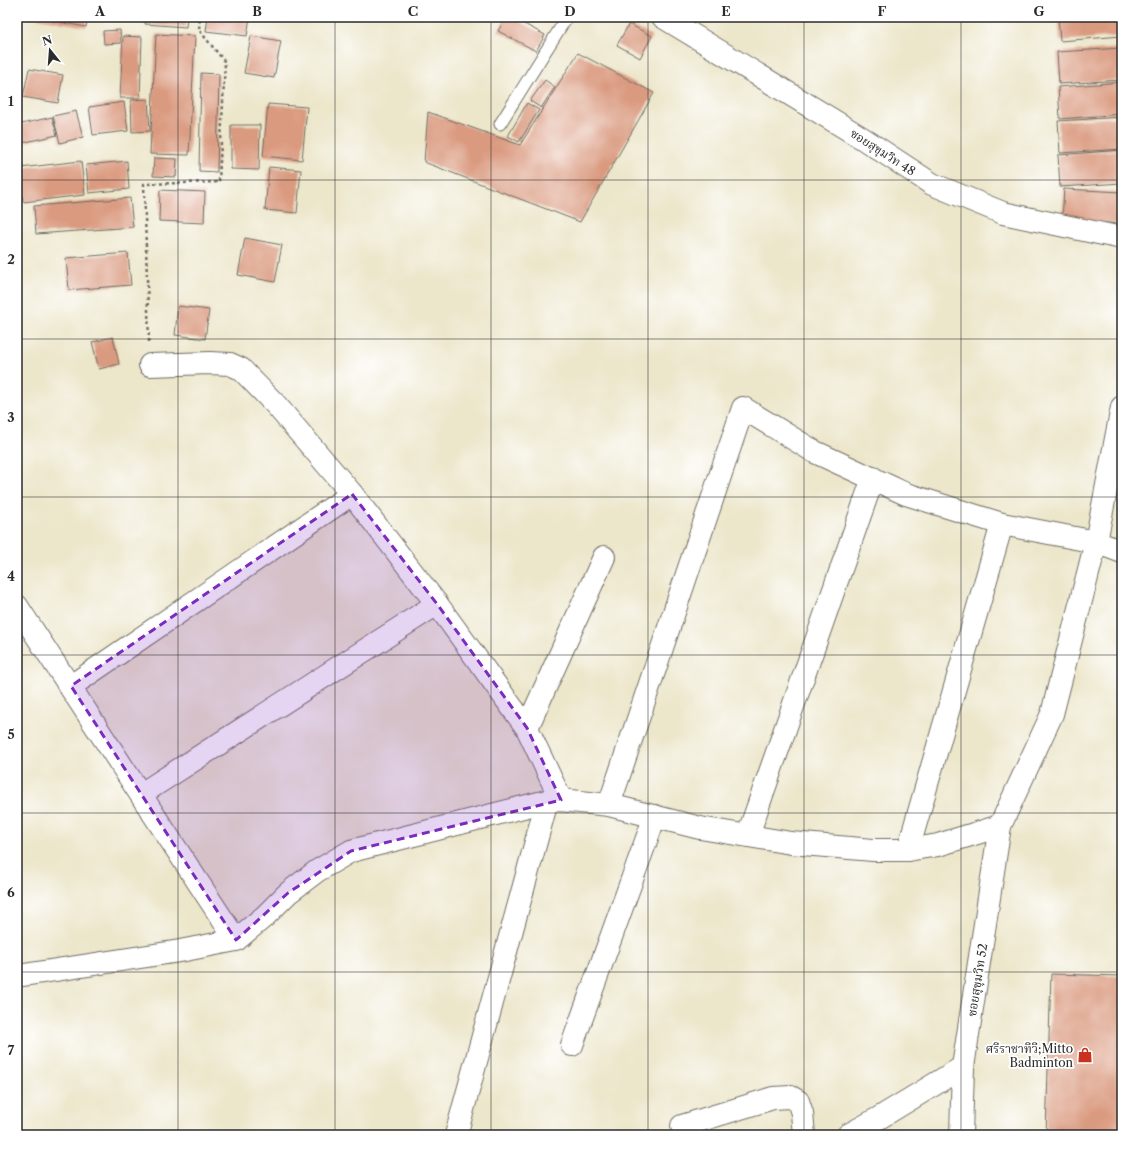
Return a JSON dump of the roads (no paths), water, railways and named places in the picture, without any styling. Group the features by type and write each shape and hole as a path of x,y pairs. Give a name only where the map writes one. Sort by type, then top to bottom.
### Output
{"street":[{"name":"ซอยสุขุมวิท 48","path":"663,17 862,138 932,184 1003,213 1122,238"},
{"path":"150,365 210,363 230,364 241,369 276,405 352,494 437,604 527,728 554,800 456,1135"},
{"name":"ซอยสุขุมวิท 52","path":"961,1135 963,1067 1000,826 1052,714 1096,542 1122,407"},
{"path":"609,805 743,408 815,452 906,494 1002,524 1096,542 1122,552"},
{"path":"748,835 873,478"},
{"path":"71,686 352,494"},
{"path":"908,850 1002,524"},
{"path":"527,728 604,558"},
{"path":"141,794 437,604"},
{"path":"17,606 71,686 236,940"},
{"path":"17,976 180,951 236,940 265,916 288,893 316,872 351,851 554,800 609,805 700,828 791,843 873,850 908,850 938,846 1000,826"},
{"path":"572,1045 654,816"},
{"path":"848,1135 963,1067"},
{"path":"682,1126 773,1098 792,1097 798,1101 802,1113 804,1135"}],"lane":[{"path":"500,124 567,17"}],"place":[{"name":"ศรีราชาทีวี;Mitto Badminton","path":"1085,1055"}]}
